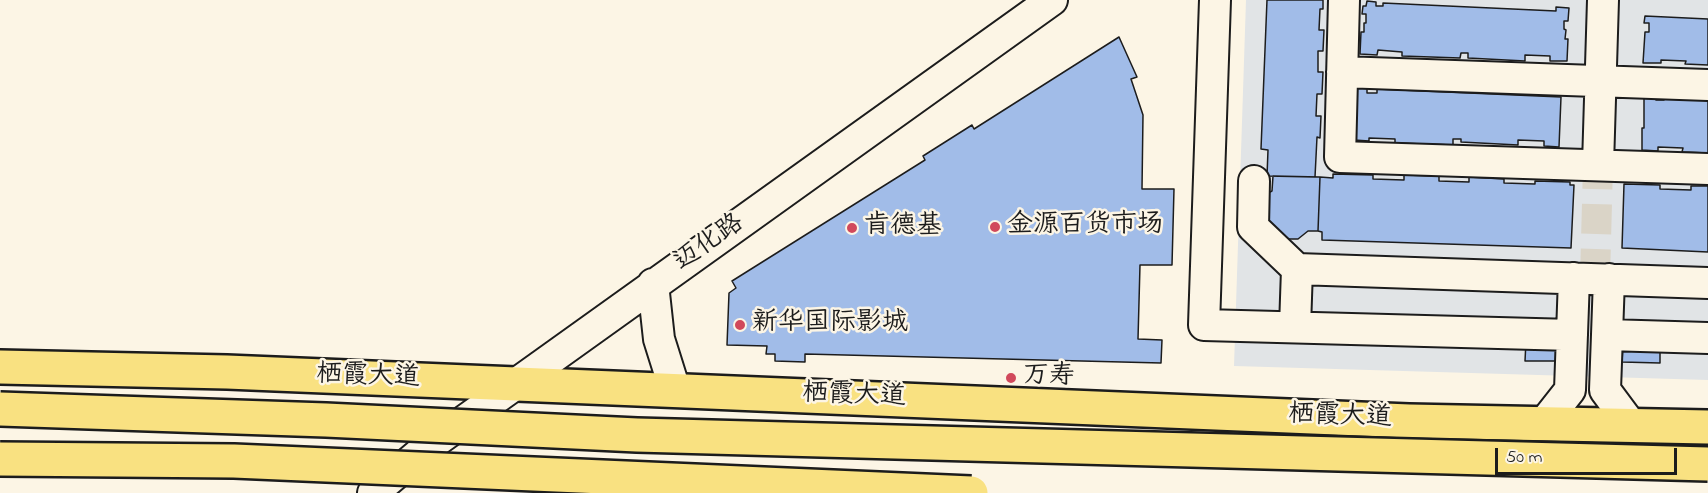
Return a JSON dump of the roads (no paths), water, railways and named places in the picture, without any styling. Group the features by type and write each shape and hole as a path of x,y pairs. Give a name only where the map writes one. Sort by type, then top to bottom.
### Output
{"main road":[{"name":"栖霞大道","path":"0,367 227,372 1397,420 1708,427"},
{"name":"栖霞大道","path":"0,409 326,420 637,435 1708,464"},
{"path":"0,459 234,461 971,493"}],"street":[{"name":"迈化路","path":"373,493 425,449 1052,0"},
{"path":"1215,0 1204,325 1572,335"},
{"path":"1344,0 1340,157 1708,169"},
{"path":"1598,165 1603,0"},
{"path":"1342,72 1708,85"},
{"path":"1254,181 1252,227 1297,269 1708,283"},
{"path":"1295,327 1297,269"},
{"path":"1544,423 1570,390 1574,278"},
{"path":"1609,279 1605,390 1631,425"},
{"path":"653,284 659,339 675,390"},
{"path":"1607,335 1708,338"}],"tunnel":[{"path":"1595,279 1598,165"}],"place":[{"name":"金源百货市场","path":"995,227"},
{"name":"肯德基","path":"852,228"},
{"name":"新华国际影城","path":"740,325"},
{"name":"万寿","path":"1011,378"}]}
